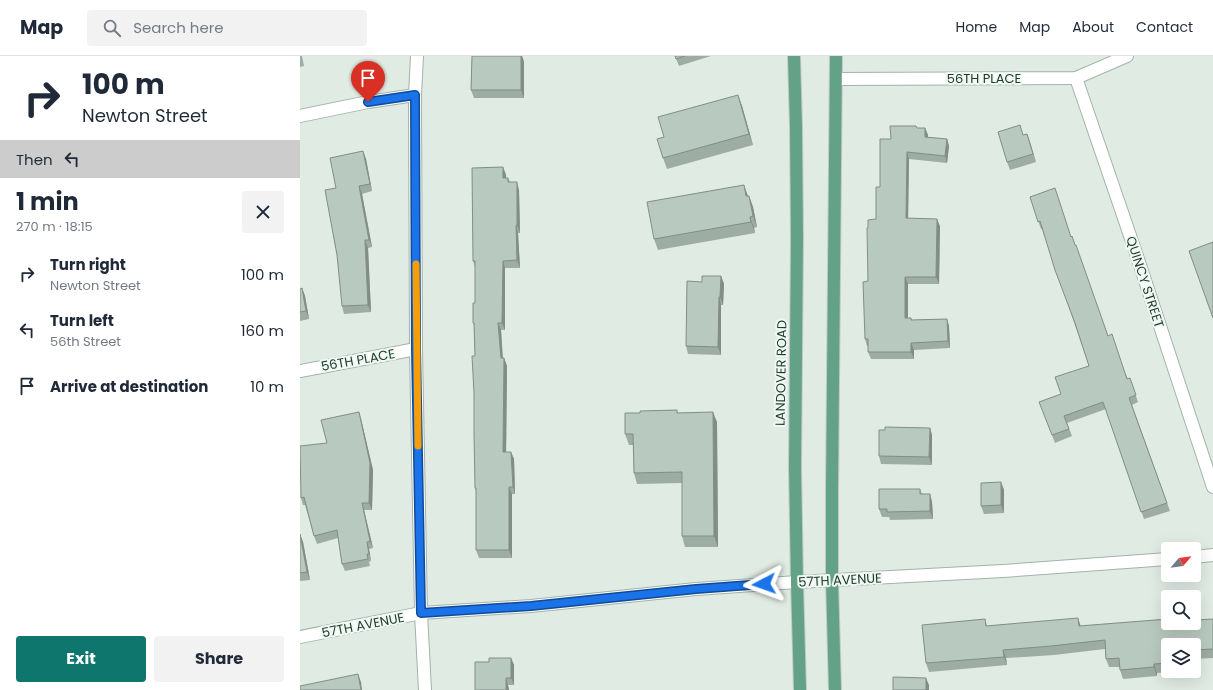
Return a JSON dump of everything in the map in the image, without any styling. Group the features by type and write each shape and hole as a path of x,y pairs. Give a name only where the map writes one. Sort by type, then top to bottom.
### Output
{"main road":[{"name":"LANDOVER ROAD","path":"794,56 797,239 795,460 800,690"},
{"path":"835,690 832,580 832,395 837,79 836,56"}],"street":[{"path":"417,56 415,95 416,349 421,613 425,690"},
{"name":"56TH PLACE","path":"837,79 1076,78 1127,56"},
{"name":"QUINCY STREET","path":"1076,78 1213,487"},
{"path":"300,116 368,102 415,95"},
{"name":"56TH PLACE","path":"300,371 416,349"},
{"path":"1201,556 1213,555"},
{"name":"57TH AVENUE","path":"300,637 421,613 531,606 696,589 1003,571 1161,560"}],"building":[{"path":"472,56 521,56 521,90 471,90"},
{"path":"675,56 685,56 676,59"},
{"path":"738,95 749,134 663,158 657,139 664,137 658,117"},
{"path":"1020,125 1023,135 1027,134 1033,154 1007,162 998,132"},
{"path":"890,126 916,126 917,128 925,128 925,137 947,139 945,156 907,152 906,218 937,219 936,277 905,277 905,318 911,318 911,320 947,319 948,341 911,343 911,352 868,352 868,339 865,339 863,282 868,281 867,228 868,220 876,219 876,187 880,187 880,139 891,139"},
{"path":"363,151 370,184 359,186 369,240 365,240 368,305 342,306 337,255 325,190 336,188 330,158"},
{"path":"503,167 503,178 508,178 508,182 517,182 517,260 503,261 502,323 498,323 501,358 504,358 503,452 511,452 513,487 509,487 509,550 476,550 476,488 472,356 475,356 473,303 475,303 475,261 473,261 472,168"},
{"path":"744,185 746,196 749,196 753,216 750,217 751,222 654,239 647,202"},
{"path":"1055,188 1071,237 1072,236 1076,245 1108,336 1112,334 1127,379 1130,378 1136,395 1129,398 1167,503 1141,512 1103,402 1064,416 1069,429 1052,435 1039,402 1061,394 1055,377 1089,366 1055,270 1040,221 1038,222 1030,197"},
{"path":"1213,242 1213,318 1189,251"},
{"path":"702,276 721,276 718,347 686,346 687,281 702,282"},
{"path":"302,288 306,311 300,312 300,289"},
{"path":"677,410 677,413 713,412 714,536 682,536 682,472 634,473 633,434 625,434 625,413"},
{"path":"359,412 370,463 369,503 362,503 370,541 367,542 369,554 367,554 368,559 342,564 337,530 314,536 304,497 301,498 300,446 327,443 321,420"},
{"path":"885,427 930,428 929,457 879,456 879,430 885,430"},
{"path":"1001,482 1001,505 981,506 981,483"},
{"path":"879,489 920,489 920,494 930,494 930,511 887,512 887,509 879,509"},
{"path":"300,534 307,572 300,573"},
{"path":"1078,618 1079,626 1161,620 1161,630 1201,630 1201,620 1213,619 1213,649 1201,650 1201,638 1161,638 1161,664 1154,664 1154,667 1120,670 1119,658 1106,659 1105,640 1003,650 1004,657 926,663 922,625 985,619 986,626"},
{"path":"489,658 511,658 511,678 506,678 506,690 475,690 475,662 489,662"},
{"path":"358,674 361,690 300,690 300,686"},
{"path":"893,677 926,678 926,690 893,690"}],"slow traffic":[{"path":"416,264 418,446"}],"route":[{"path":"368,102 415,95 416,349 421,613 531,606 696,589 764,584"}]}
